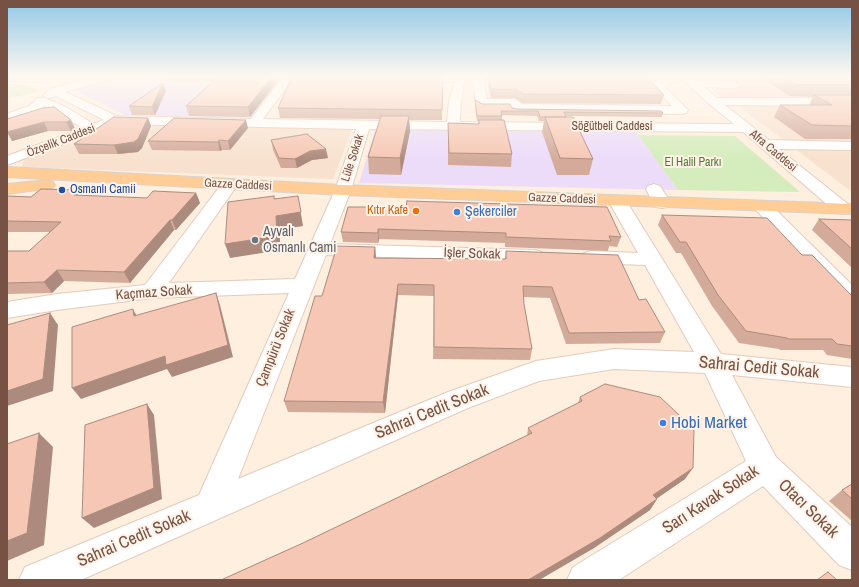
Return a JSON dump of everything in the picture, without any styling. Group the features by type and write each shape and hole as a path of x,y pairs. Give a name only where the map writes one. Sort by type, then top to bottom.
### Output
{"main road":[{"name":"Gazze Caddesi","path":"7,172 176,182"},
{"name":"Gazze Caddesi","path":"7,184 54,180 176,182 618,202 658,196 762,206 847,209"},
{"name":"Gazze Caddesi","path":"7,189 57,184 176,182"}],"street":[{"path":"8,118 35,108 40,104"},
{"path":"7,150 84,124 50,104"},
{"name":"Söğütbeli Caddesi","path":"83,104 115,120 364,125 744,128"},
{"path":"254,123 268,104"},
{"path":"453,125 455,104"},
{"path":"515,104 516,108 682,110 676,104"},
{"name":"Afra Caddesi","path":"716,104 847,209"},
{"name":"Özçelik Caddesi","path":"7,161 115,120"},
{"name":"Lüle Sokak","path":"343,190 364,125"},
{"path":"764,144 852,146"},
{"path":"152,291 230,184"},
{"name":"Çampürü Sokak","path":"211,506 343,190"},
{"name":"Sarı Kavak Sokak","path":"586,580 765,467 713,363 650,259 618,202"},
{"path":"762,206 852,298"},
{"name":"İşler Sokak","path":"318,250 650,259"},
{"name":"Kaçmaz Sokak","path":"7,310 57,302 152,291 302,286"},
{"name":"Sahrai Cedit Sokak","path":"38,580 458,400 536,371 614,359 713,363 852,377"},
{"name":"Otacı Sokak","path":"765,467 852,552"}],"shaded area":[{"path":"103,104 263,104 252,118 125,115"},
{"path":"736,104 852,104 852,192"},
{"path":"120,126 352,129 333,179 22,167 24,158"},
{"path":"376,127 635,131 678,190 359,183"}],"green space":[{"name":"El Halil Parkı","path":"638,135 735,136 800,192 678,190"}],"building":[{"path":"131,104 153,104 152,107 129,106"},
{"path":"188,104 250,104 248,107 186,106"},
{"path":"280,104 442,104 442,110 278,108"},
{"path":"476,104 510,104 512,108 517,109 661,111 663,113 564,112 566,117 540,117 538,111 501,111 502,116 477,116"},
{"path":"831,104 852,104 852,126 812,125 780,105 832,105"},
{"path":"54,107 71,120 66,122 44,122 7,132 7,119 43,108"},
{"path":"381,116 409,116 400,158 368,157"},
{"path":"114,117 148,118 138,139 134,142 114,145 74,144"},
{"path":"545,117 573,117 593,159 560,158"},
{"path":"174,118 246,120 228,141 148,141"},
{"path":"479,120 504,120 512,154 449,153 448,123 479,124"},
{"path":"307,134 326,149 310,151 295,159 279,158 271,140"},
{"path":"41,189 80,190 74,195 147,198 153,191 196,193 124,272 57,270 44,282 7,283 7,251 29,251 61,222 7,221 7,196 31,197"},
{"path":"274,196 274,199 298,196 301,212 276,216 277,236 225,244 228,202"},
{"path":"407,201 607,207 621,237 609,236 611,241 506,237 506,233 378,229 378,233 341,232 348,207 406,207"},
{"path":"662,215 767,218 802,255 812,255 852,296 852,346 837,344 832,339 788,339 746,331 718,295 686,242 680,242"},
{"path":"819,219 852,220 852,249"},
{"path":"337,246 375,247 374,258 506,259 506,251 618,255 639,300 646,299 665,332 569,333 552,287 523,286 524,304 532,349 434,347 434,285 398,284 383,402 284,401 315,296 322,296"},
{"path":"216,293 228,345 166,365 165,356 72,388 72,327 133,309 134,316"},
{"path":"50,313 43,379 7,391 7,325"},
{"path":"605,384 660,397 694,429 693,468 653,495 657,499 600,538 528,580 221,580 303,543 532,433 528,428 582,401 580,397"},
{"path":"147,404 154,488 82,518 85,425"},
{"path":"39,433 27,533 7,541 7,444"},
{"path":"852,484 852,499 842,490"},
{"path":"828,572 837,580 817,580"}],"place":[{"name":"Osmanlı Camii","path":"62,190"},
{"name":"Kıtır Kafe","path":"416,211"},
{"name":"Şekerciler","path":"457,212"},
{"name":"Ayvalı Osmanlı Cami","path":"255,240"},
{"name":"Hobi Market","path":"663,423"}]}
